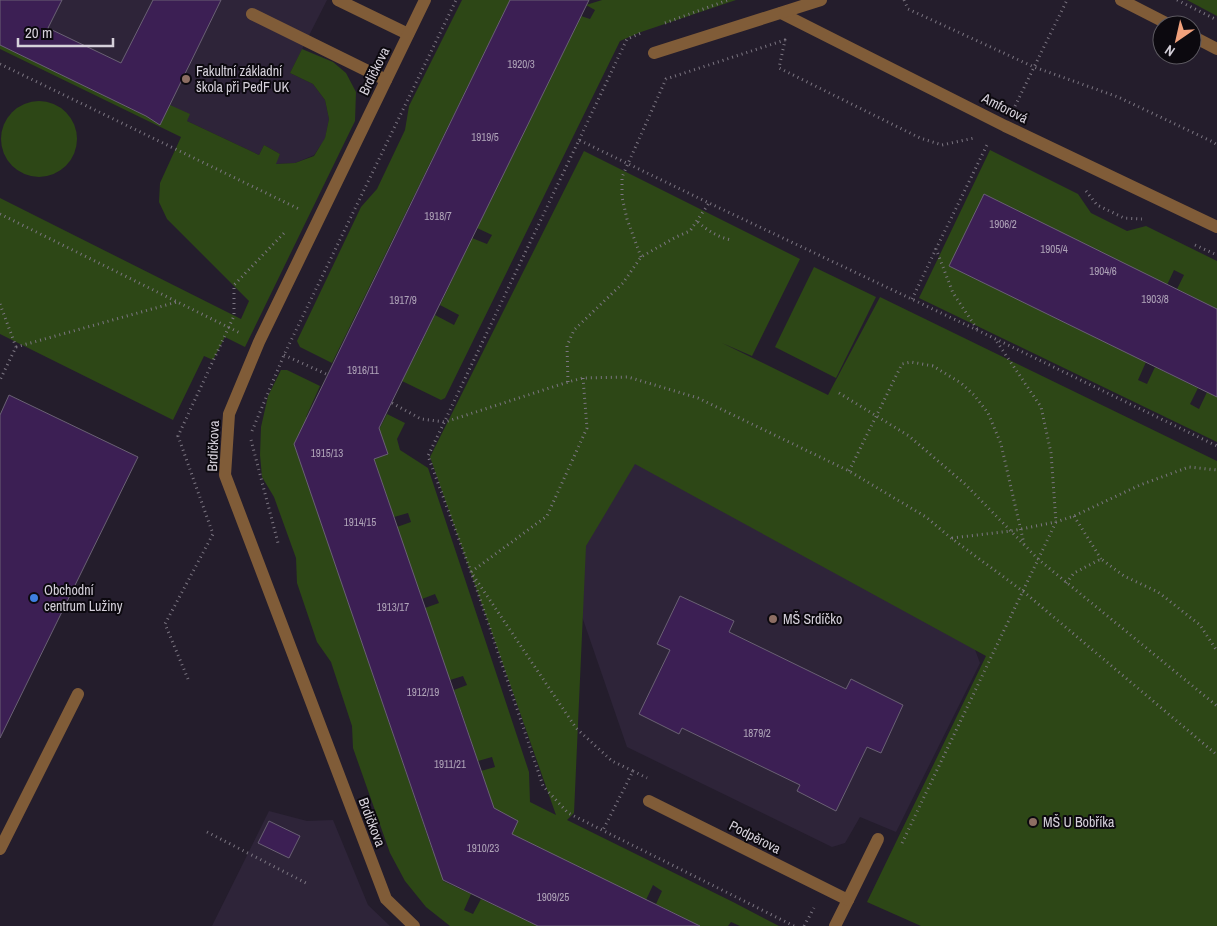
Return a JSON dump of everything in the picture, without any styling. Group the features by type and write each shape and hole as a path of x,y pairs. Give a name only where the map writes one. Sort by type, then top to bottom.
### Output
{"street":[{"path":"338,0 408,34"},
{"name":"Brdičkova","path":"414,926 386,899 225,475 229,414 259,342 425,0"},
{"path":"654,53 821,0"},
{"path":"1121,0 1152,16"},
{"name":"Amforová","path":"781,13 1005,126 1217,227"},
{"path":"252,14 386,80"},
{"path":"1202,41 1217,49"},
{"path":"0,849 78,694"},
{"name":"Podpěrova","path":"649,801 848,900"},
{"path":"835,926 878,839"}],"path":[{"path":"279,549 250,436 284,355 456,0"},
{"path":"904,0 908,9 1034,67 1118,97 1217,145"},
{"path":"912,299 989,142 1005,126 1068,0"},
{"path":"1177,0 1217,20"},
{"path":"641,257 627,219 622,197 622,177 666,79 785,40 779,68 920,138 942,145 973,138 989,142"},
{"path":"0,64 319,219"},
{"path":"794,926 568,812 543,786 471,572 428,456 579,140 1217,446"},
{"path":"1077,186 1086,191 1097,205 1124,218 1141,218 1150,222"},
{"path":"568,382 567,346 574,330 623,283 641,257 676,236 690,231 709,204"},
{"path":"188,679 165,624 213,534 178,436 234,316 234,285 304,212"},
{"path":"0,214 326,374"},
{"path":"698,222 708,231 731,240"},
{"path":"1192,243 1217,255"},
{"path":"936,248 953,293 977,330"},
{"path":"16,347 177,302"},
{"path":"0,304 16,347 0,380"},
{"path":"899,848 1024,592 1056,522 1051,453 1041,407 995,339"},
{"path":"849,471 902,364 911,362 933,366 974,395 988,413 1001,444 1024,545"},
{"path":"392,403 421,419 445,422 584,378 628,377 698,398 849,471 926,517 1024,592 1217,755"},
{"path":"471,572 547,516 587,428 584,378"},
{"path":"839,393 909,436 966,485 1038,559 1217,706"},
{"path":"951,538 1011,531 1056,522 1074,516 1140,485 1189,467 1217,470"},
{"path":"1074,516 1101,559 1124,576 1158,592 1200,625 1217,650"},
{"path":"1066,583 1074,573 1101,559"},
{"path":"471,572 576,728 612,762 633,771 603,830"},
{"path":"207,832 306,883"}],"shaded area":[{"name":"Fakultní základní škola při PedF UK","path":"0,0 327,0 290,73 313,84 325,100 329,119 325,139 314,155 295,163 275,164 280,154 264,145 259,155 187,121 170,105 160,125"},
{"name":"MŠ Srdíčko","path":"610,425 947,575 980,663 896,832 860,817 845,843 832,847 627,747 556,541"},
{"path":"269,811 307,821 333,820 368,905 390,926 212,926"}],"green space":[{"path":"462,0 510,0 332,363 300,347 297,341 361,207 377,189 405,130 409,106"},
{"path":"602,0 736,0 620,41 445,398 441,400 402,381 435,315 454,325 459,315 440,305 472,238 487,244 492,235 477,228 581,16 590,19 595,10 586,5"},
{"path":"1187,0 1217,0 1217,16"},
{"path":"0,45 160,123 160,125 170,105 190,114 187,121 259,155 264,145 280,154 276,164 295,163 314,156 325,138 329,119 325,100 313,84 290,73 302,49 333,62 346,73 356,92 355,121 245,347 225,337 213,360 204,356 173,420 0,334 0,198 241,319 249,301 167,219 159,202 160,183 181,137 0,49"},
{"path":"39,101 53,104 66,112 74,125 77,139 74,153 66,166 53,174 39,177 25,174 12,166 4,153 1,139 4,125 12,112 25,104"},
{"path":"990,150 1078,194 1091,213 1127,231 1146,226 1217,261 1217,309 1177,289 1184,275 1174,270 1167,285 949,266 1146,362 1138,380 1147,384 1155,367 1198,388 1190,404 1199,409 1207,392 1217,397 1217,442 919,298"},
{"path":"584,151 800,259 752,356 722,343 828,395 880,297 1217,461 1217,926 921,926 867,902 986,656 635,464 586,546 574,813 567,820 779,926 740,926 731,922 728,926 700,926 656,904 662,891 653,885 646,900 501,829 481,771 495,767 492,757 478,761 454,690 467,685 463,676 450,680 425,608 439,603 435,594 422,599 397,527 411,522 408,513 394,517 374,459 388,454 385,445 370,447 387,414 405,423 397,439 400,450 428,468 529,772 530,802 556,815 430,457"},
{"path":"814,267 876,297 836,378 775,347"},
{"path":"281,370 287,370 320,386 306,417 318,422 322,433 294,443 433,852 445,848 455,854 443,881 471,894 464,910 473,914 481,899 538,926 450,926 426,907 405,881 390,853 353,748 352,726 331,662 317,642 297,583 296,558 274,497 262,477 260,455 261,427 268,396"}],"building":[{"path":"0,0 62,0 48,28 121,63 153,0 221,0 160,125 146,116 0,45"},
{"path":"510,0 589,0 379,428 388,454 374,459 494,808 518,821 512,834 700,926 538,926 443,880 294,444"},
{"path":"984,194 1217,309 1217,397 949,266"},
{"name":"Obchodní centrum Lužiny","path":"9,395 138,457 0,738 0,415"},
{"path":"680,596 734,621 729,632 846,689 851,679 903,705 881,753 867,747 836,811 797,791 800,785 682,728 679,734 639,714 670,650 657,644"},
{"path":"269,821 300,836 289,858 258,843"}],"place":[{"name":"Fakultní základní škola při PedF UK","path":"186,79"},
{"name":"Obchodní centrum Lužiny","path":"34,598"},
{"name":"MŠ Srdíčko","path":"773,619"},
{"name":"MŠ U Bobříka","path":"1033,822"}]}
